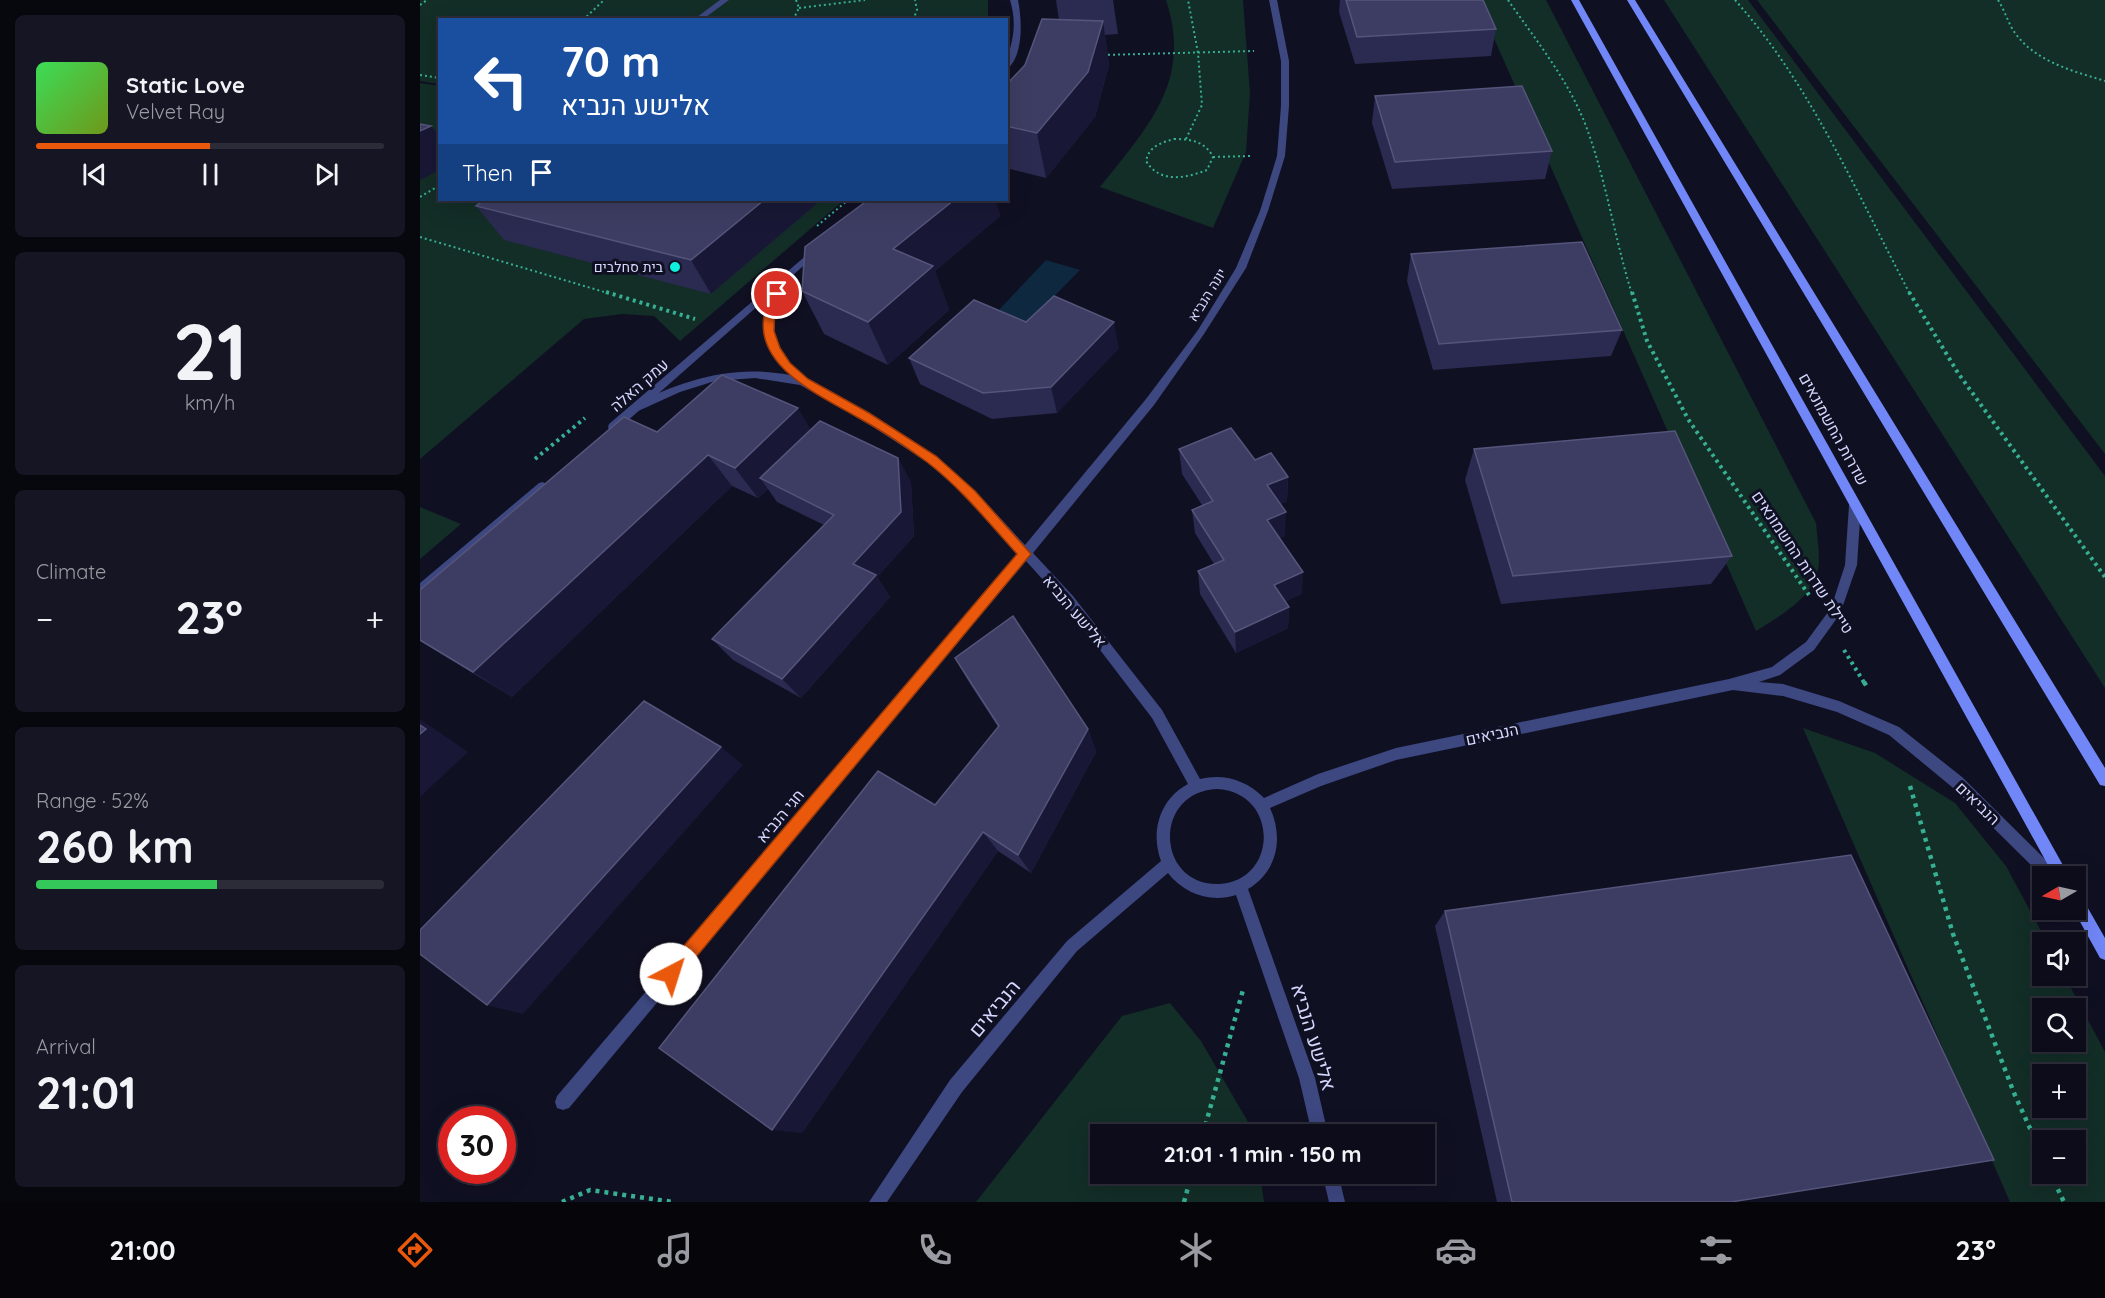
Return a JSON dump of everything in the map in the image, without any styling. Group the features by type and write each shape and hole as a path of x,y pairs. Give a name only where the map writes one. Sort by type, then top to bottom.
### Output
{"main road":[{"name":"שדרות החשמונאים","path":"1575,0 2056,866"},
{"path":"1631,0 2105,780"},
{"path":"2086,919 2105,953"}],"street":[{"path":"699,18 725,0"},
{"path":"1008,63 1019,33 1018,14 1014,0"},
{"name":"יונה הנביא","path":"1025,554 1150,402 1201,332 1241,268 1264,211 1281,156 1286,106 1283,50 1273,0"},
{"name":"עמק האלה","path":"608,431 825,243"},
{"name":"אלישע הנביא","path":"784,279 770,309 769,331 775,348 786,366 804,382 865,416 931,459 971,494 1069,600 1157,714 1197,787"},
{"name":"אלישע הנביא","path":"634,409 675,388 707,378 745,373 778,376 804,382"},
{"path":"420,590 555,476"},
{"name":"הנביאים","path":"1263,805 1318,780 1396,754 1729,685 1776,671 1810,646 1836,609 1851,565 1856,505"},
{"name":"חגי הנביא","path":"563,1102 1025,554"},
{"name":"הנביאים","path":"1729,685 1783,690 1839,707 1894,731 1957,782 2042,866"},
{"path":"1210,783 1226,783 1252,794 1263,805 1271,822 1272,840 1267,859 1256,875 1240,886 1223,891 1207,890 1191,885 1178,875 1168,862 1163,845 1163,828 1170,811 1181,797 1197,787 1210,783"},
{"name":"הנביאים","path":"877,1202 956,1086 1072,946 1168,862"},
{"name":"אלישע הנביא","path":"1240,886 1307,1078 1318,1124"},
{"path":"1333,1184 1337,1202"}],"path":[{"path":"420,4 428,0"},
{"path":"586,18 604,0"},
{"path":"794,18 798,8 796,0"},
{"path":"798,8 865,0"},
{"path":"914,18 915,0"},
{"path":"1186,139 1202,105 1198,53 1188,0"},
{"name":"טיילת שדרות החשמונאים","path":"1508,0 1568,87 1584,122 1603,179 1621,259 1652,351 1688,419 1827,622 1894,731 1953,934 2014,1093 2032,1133"},
{"path":"1735,0 1762,30 1808,100 1912,298 1958,373 2105,578"},
{"path":"1998,0 2015,33 2032,50 2054,63 2105,81"},
{"path":"1093,55 1283,50"},
{"path":"420,75 438,78"},
{"path":"1186,139 1204,145 1213,157 1206,170 1187,178 1159,175 1151,171 1146,164 1149,150 1163,141 1186,139"},
{"path":"1213,157 1281,156"},
{"path":"420,197 438,186"},
{"path":"420,237 727,328"},
{"path":"1206,1124 1258,936"},
{"path":"1184,1202 1189,1184"},
{"path":"2055,1184 2064,1202"},
{"path":"562,1202 590,1190 673,1202"}],"green space":[{"path":"420,0 988,0 988,18 438,18 438,84 420,81"},
{"path":"1166,0 1243,0 1250,93 1246,152 1213,228 1100,187 1134,144 1161,102 1174,55 1173,29"},
{"path":"1477,0 1546,0 1816,523 1819,561 1813,584 1797,603 1756,631"},
{"path":"1664,0 1748,0 2105,476 2105,688"},
{"path":"1757,0 2105,0 2105,454"},
{"path":"420,83 438,86 438,201 843,201 680,341 654,316 622,314 584,319 420,459"},
{"path":"420,507 461,524 420,559"},
{"path":"1803,728 1875,753 1955,803 2006,866 2032,914 2032,920 2035,920 2042,932 2032,932 2032,986 2070,986 2076,998 2032,998 2032,1052 2086,1052 2086,1016 2105,1052 2105,1202 2010,1202"},
{"path":"1170,1003 1201,1041 1249,1124 1090,1124 1090,1184 1262,1184 1264,1202 976,1202 1122,1016"}],"water":[{"path":"1046,260 1080,270 1027,324 996,313"}],"building":[{"path":"1346,0 1483,0 1496,29 1357,37"},
{"path":"1042,19 1103,21 1088,72 1037,133 1008,126 1008,83 1025,65"},
{"path":"1522,86 1552,151 1395,162 1375,96"},
{"path":"420,124 431,126 420,131"},
{"path":"483,201 763,201 691,260 476,206"},
{"path":"867,201 953,201 893,249 933,266 868,322 802,291 805,247"},
{"path":"1582,242 1622,330 1439,344 1411,254"},
{"path":"1054,296 1114,322 1051,387 983,393 909,358 974,300 1026,322"},
{"path":"722,375 798,408 735,468 708,455 473,672 420,640 420,590 624,417 657,432"},
{"path":"820,421 898,458 901,512 853,564 876,575 782,679 712,639 834,515 760,478"},
{"path":"1231,428 1255,460 1271,453 1288,477 1267,485 1286,512 1267,520 1303,572 1274,585 1289,607 1235,632 1198,571 1224,560 1192,510 1213,501 1179,449"},
{"path":"1675,431 1732,556 1513,576 1474,449"},
{"path":"1013,616 1088,729 1018,855 983,832 772,1130 659,1048 878,771 935,805 999,726 955,658"},
{"path":"644,701 721,747 487,1005 420,954 420,930"},
{"path":"420,725 426,729 420,734"},
{"path":"1851,855 1994,1160 1731,1202 1512,1202 1445,911"}],"place":[{"name":"בית סחלבים","path":"675,267"}],"route":[{"path":"671,974 1025,554 971,494 931,459 865,416 804,382 786,366 775,348 769,331 770,309 777,294"}]}
